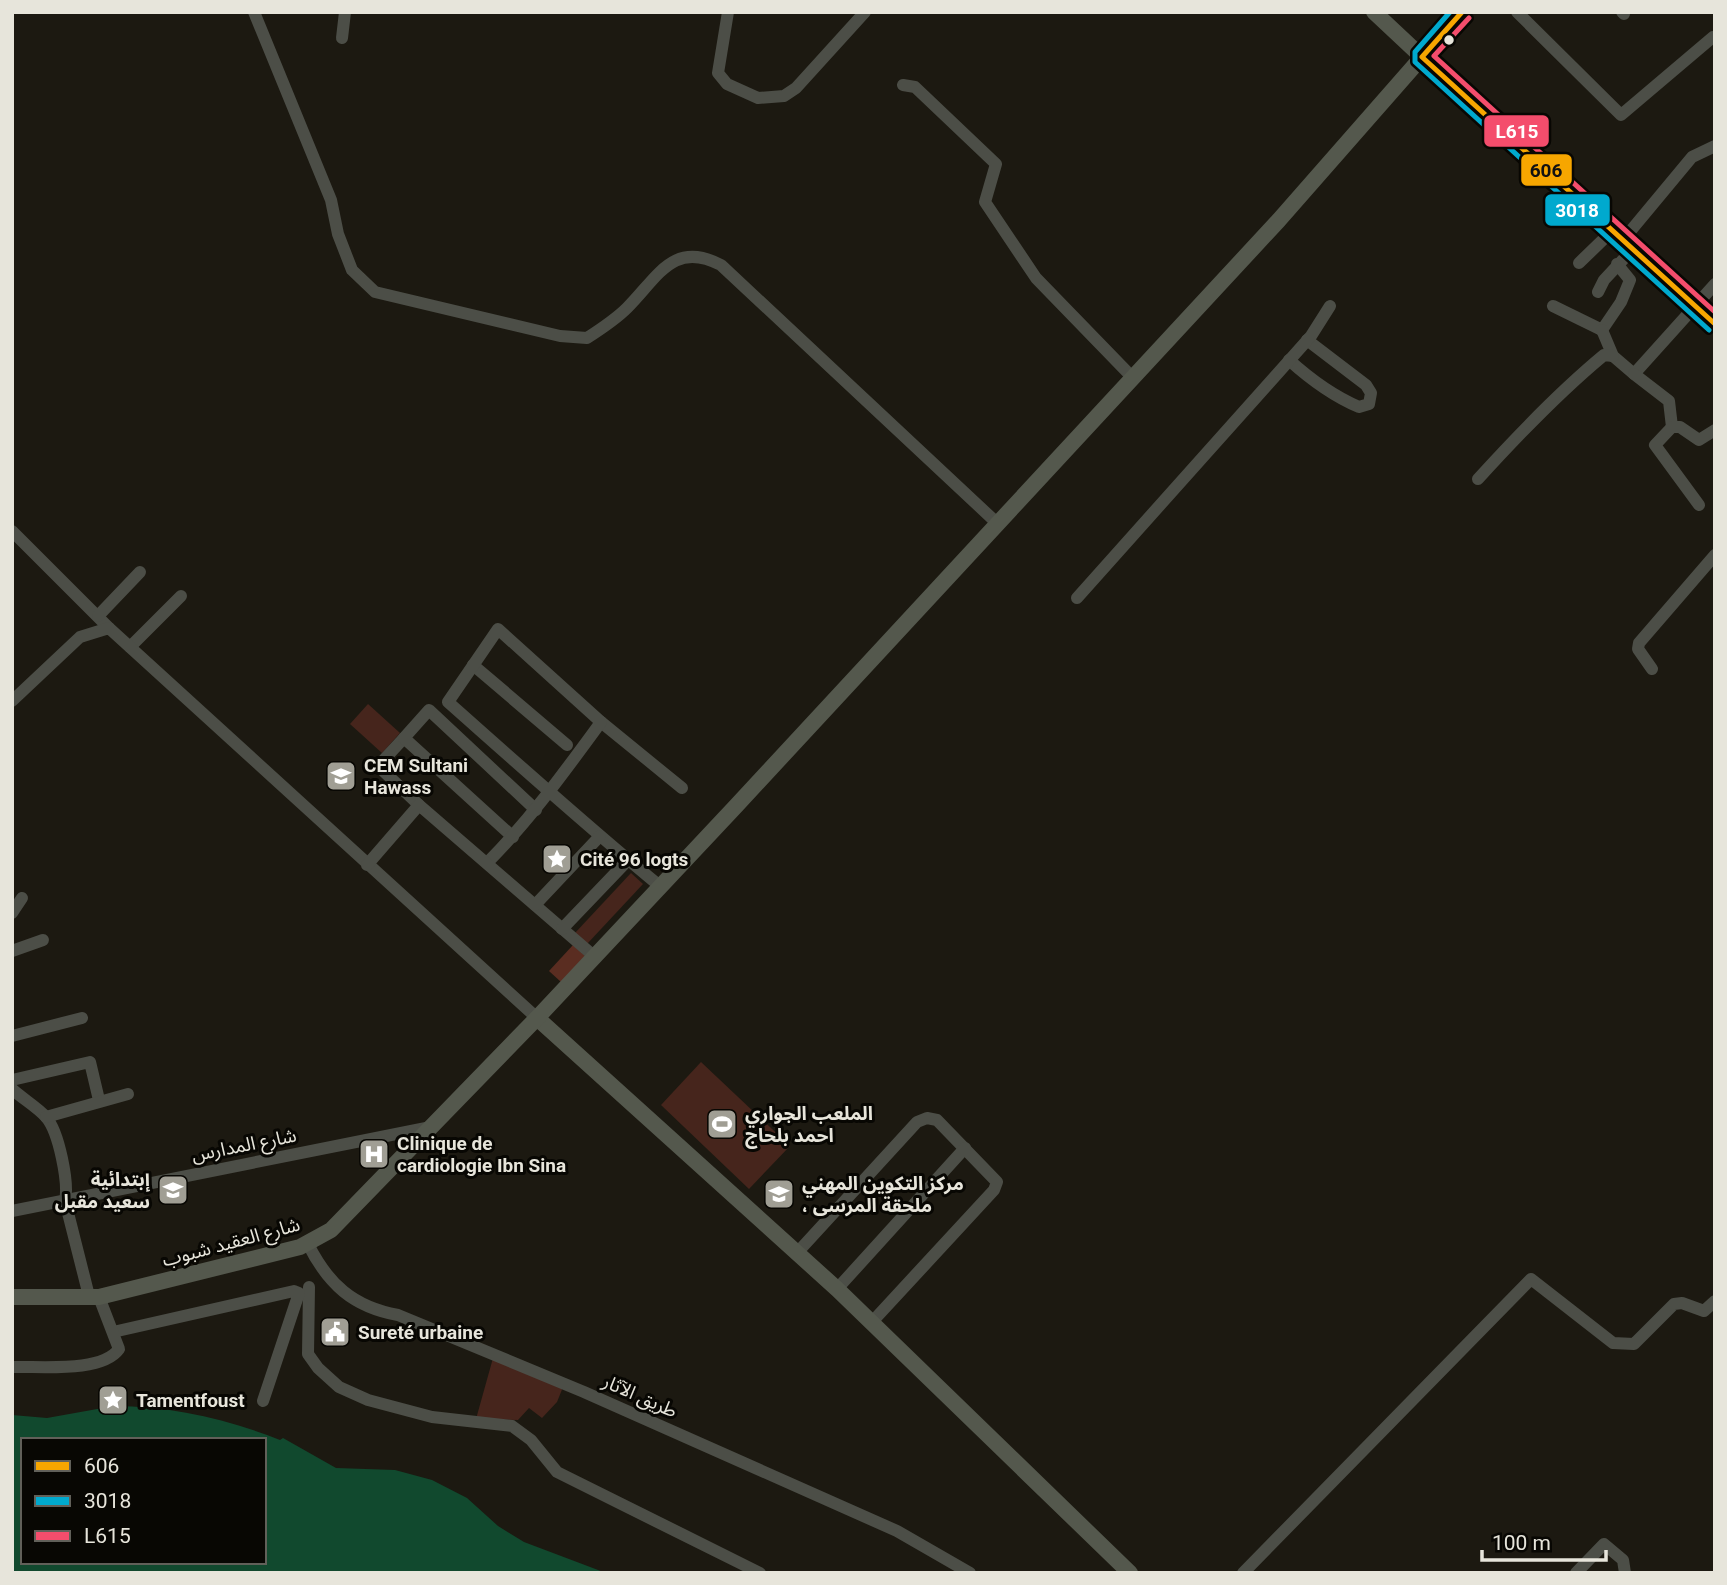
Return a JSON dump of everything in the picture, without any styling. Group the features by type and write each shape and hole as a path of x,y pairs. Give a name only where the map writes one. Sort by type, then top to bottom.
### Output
{"main road":[{"path":"1374,12 1715,324"},
{"name":"شارع العقيد شبوب","path":"12,1297 94,1296 308,1244 331,1230 661,887 1279,220 1462,12"},
{"path":"537,1018 837,1289 1130,1573"}],"street":[{"path":"254,12 331,200 338,234 352,270 375,292 560,336 587,338 626,308 672,261 688,256 703,256 721,265 998,524"},
{"path":"342,38 345,12"},
{"path":"728,12 718,73 727,84 743,92 771,99 796,88 865,12"},
{"path":"1517,12 1621,115 1713,37"},
{"path":"903,85 915,87 996,164 985,202 1036,278 1133,378"},
{"path":"1579,263 1622,240 1692,157 1715,146"},
{"path":"1598,292 1617,264 1622,240"},
{"path":"1602,330 1621,302 1630,280 1617,264"},
{"path":"1634,374 1715,284"},
{"path":"1077,598 1307,340 1330,306"},
{"path":"1553,306 1602,330 1613,356 1669,401 1672,427"},
{"path":"1289,360 1306,376 1349,403 1359,407 1369,404 1371,394 1366,384 1307,340"},
{"path":"1478,479 1537,415 1577,377 1604,355 1613,356"},
{"path":"1699,505 1656,449 1657,442 1672,427 1681,427 1699,440 1715,430"},
{"path":"12,531 130,648 537,1018"},
{"path":"1652,669 1638,649 1639,643 1715,555"},
{"path":"98,617 140,572"},
{"path":"130,648 181,596"},
{"path":"12,701 80,637 109,628"},
{"path":"661,887 448,702 498,629 601,722 682,788"},
{"path":"473,665 567,745"},
{"path":"536,810 429,710 378,766 419,805 595,957"},
{"path":"487,863 536,810 601,722"},
{"path":"404,738 513,837"},
{"path":"366,865 419,805"},
{"path":"535,905 600,836"},
{"path":"562,929 628,860"},
{"path":"12,913 22,898"},
{"path":"12,951 43,940"},
{"path":"12,1037 82,1018"},
{"path":"12,1080 90,1062 99,1100"},
{"path":"12,1089 46,1117 54,1130 67,1189 65,1201 94,1296 119,1349 105,1361 84,1366 12,1367"},
{"path":"46,1117 128,1094"},
{"path":"796,1254 917,1122 927,1118 937,1120 996,1179 994,1190 872,1322"},
{"name":"شارع المدارس","path":"12,1211 432,1127"},
{"path":"837,1289 965,1148"},
{"name":"طريق الآثار","path":"308,1244 322,1272 335,1285 374,1311 398,1315 584,1392 897,1531 970,1573"},
{"path":"263,1401 306,1293 322,1272"},
{"path":"1243,1573 1531,1279 1613,1343 1633,1344 1674,1304 1682,1303 1704,1311 1715,1301"},
{"path":"113,1332 294,1291 306,1293"},
{"path":"306,1293 308,1354 317,1368 339,1387 368,1400 432,1417 512,1426 531,1440 545,1460 563,1476 760,1573"},
{"path":"1576,1573 1604,1544 1623,1560 1625,1573"}],"shaded area":[{"path":"368,704 400,733 382,753 350,724"},
{"path":"631,873 643,884 587,944 575,933"},
{"path":"573,945 585,956 561,982 549,971"},
{"path":"701,1062 790,1146 749,1189 661,1105"},
{"path":"493,1358 563,1387 557,1402 542,1418 529,1408 518,1420 476,1419"},
{"path":"114,1406 157,1408 219,1420 280,1440 283,1438 336,1468 395,1470 432,1480 467,1498 498,1526 524,1542 606,1573 12,1573 12,1415 47,1418"}],"transit line":[{"name":"3018","path":"1450,12 1415,52 1415,62 1709,330"},
{"name":"606","path":"1462,12 1422,57 1715,324"},
{"name":"L615","path":"1469,18 1434,56 1715,312"}],"place":[{"name":"CEM Sultani Hawass","path":"341,776"},
{"name":"Cité 96 logts","path":"557,859"},
{"name":"الملعب الجواري احمد بلحاج","path":"722,1124"},
{"name":"Clinique de cardiologie Ibn Sina","path":"374,1154"},
{"name":"إبتدائية سعيد مقبل","path":"173,1190"},
{"name":"مركز التكوين المهني ، ملحقة المرسى","path":"779,1194"},
{"name":"Sureté urbaine","path":"335,1332"},
{"name":"Tamentfoust","path":"113,1400"}]}
